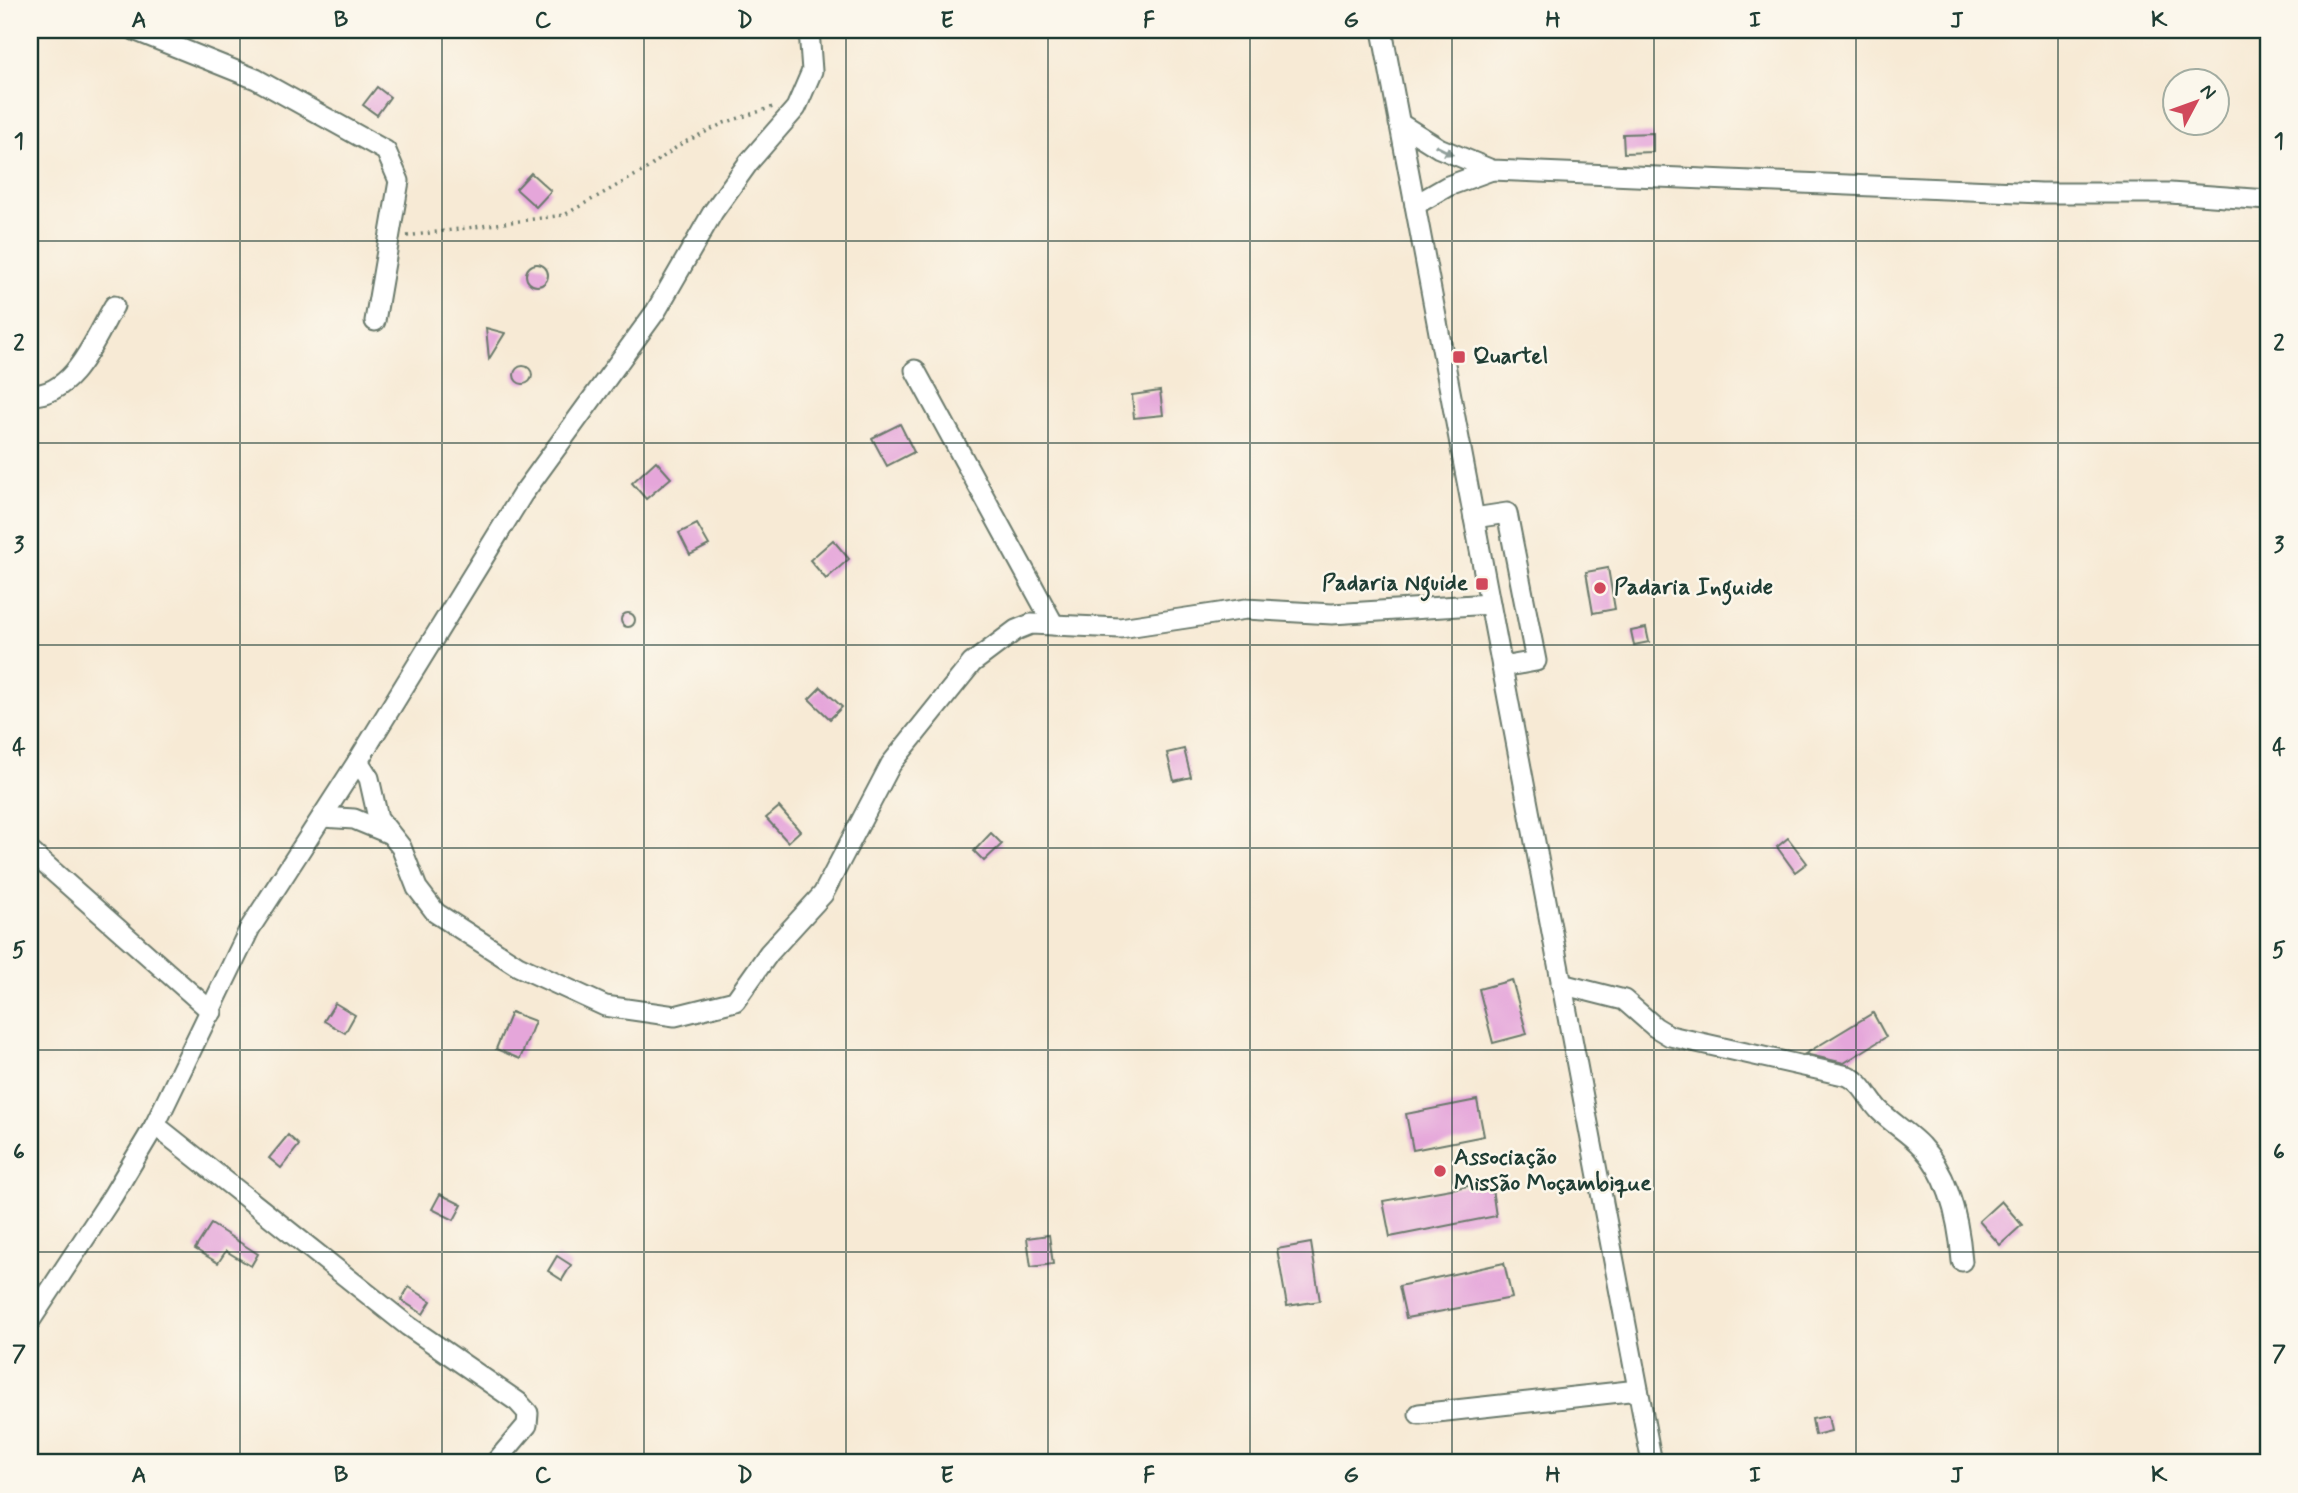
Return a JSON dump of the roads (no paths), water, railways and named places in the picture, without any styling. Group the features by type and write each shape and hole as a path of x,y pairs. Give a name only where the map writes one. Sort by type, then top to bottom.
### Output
{"street":[{"path":"134,30 256,79 386,151 399,180 392,238 375,321"},
{"path":"30,1321 112,1197 155,1125 212,1012 250,928 358,761 522,495 656,311 728,192 796,108 812,71 809,30"},
{"path":"1381,30 1651,1463"},
{"path":"1399,123 1439,148 1492,170 2041,193 2170,192 2268,200"},
{"path":"1415,205 1448,186 1492,170"},
{"path":"30,395 53,390 70,379 114,306"},
{"path":"915,370 1054,625"},
{"path":"1474,518 1507,513 1536,661 1502,667"},
{"path":"358,761 369,778 378,818 401,847 417,888 436,913 518,966 605,1006 675,1016 717,1007 735,1000 769,953 823,894 880,780 972,663 1016,630 1031,624 1120,628 1246,609 1332,614 1490,604"},
{"path":"322,817 354,819 393,835"},
{"path":"30,851 212,1012"},
{"path":"1561,984 1624,1000 1655,1027 1670,1036 1848,1076 1858,1081 1879,1111 1903,1129 1937,1165 1959,1225 1962,1261"},
{"path":"155,1125 408,1326 518,1402 528,1413 527,1425 495,1463"},
{"path":"1419,1414 1638,1390"}],"place":[{"name":"Quartel","path":"1459,357"},
{"name":"Padaria Nguide","path":"1482,584"},
{"name":"Padaria Inguide","path":"1600,588"},
{"name":"Associação Missão Moçambique","path":"1440,1171"}]}
